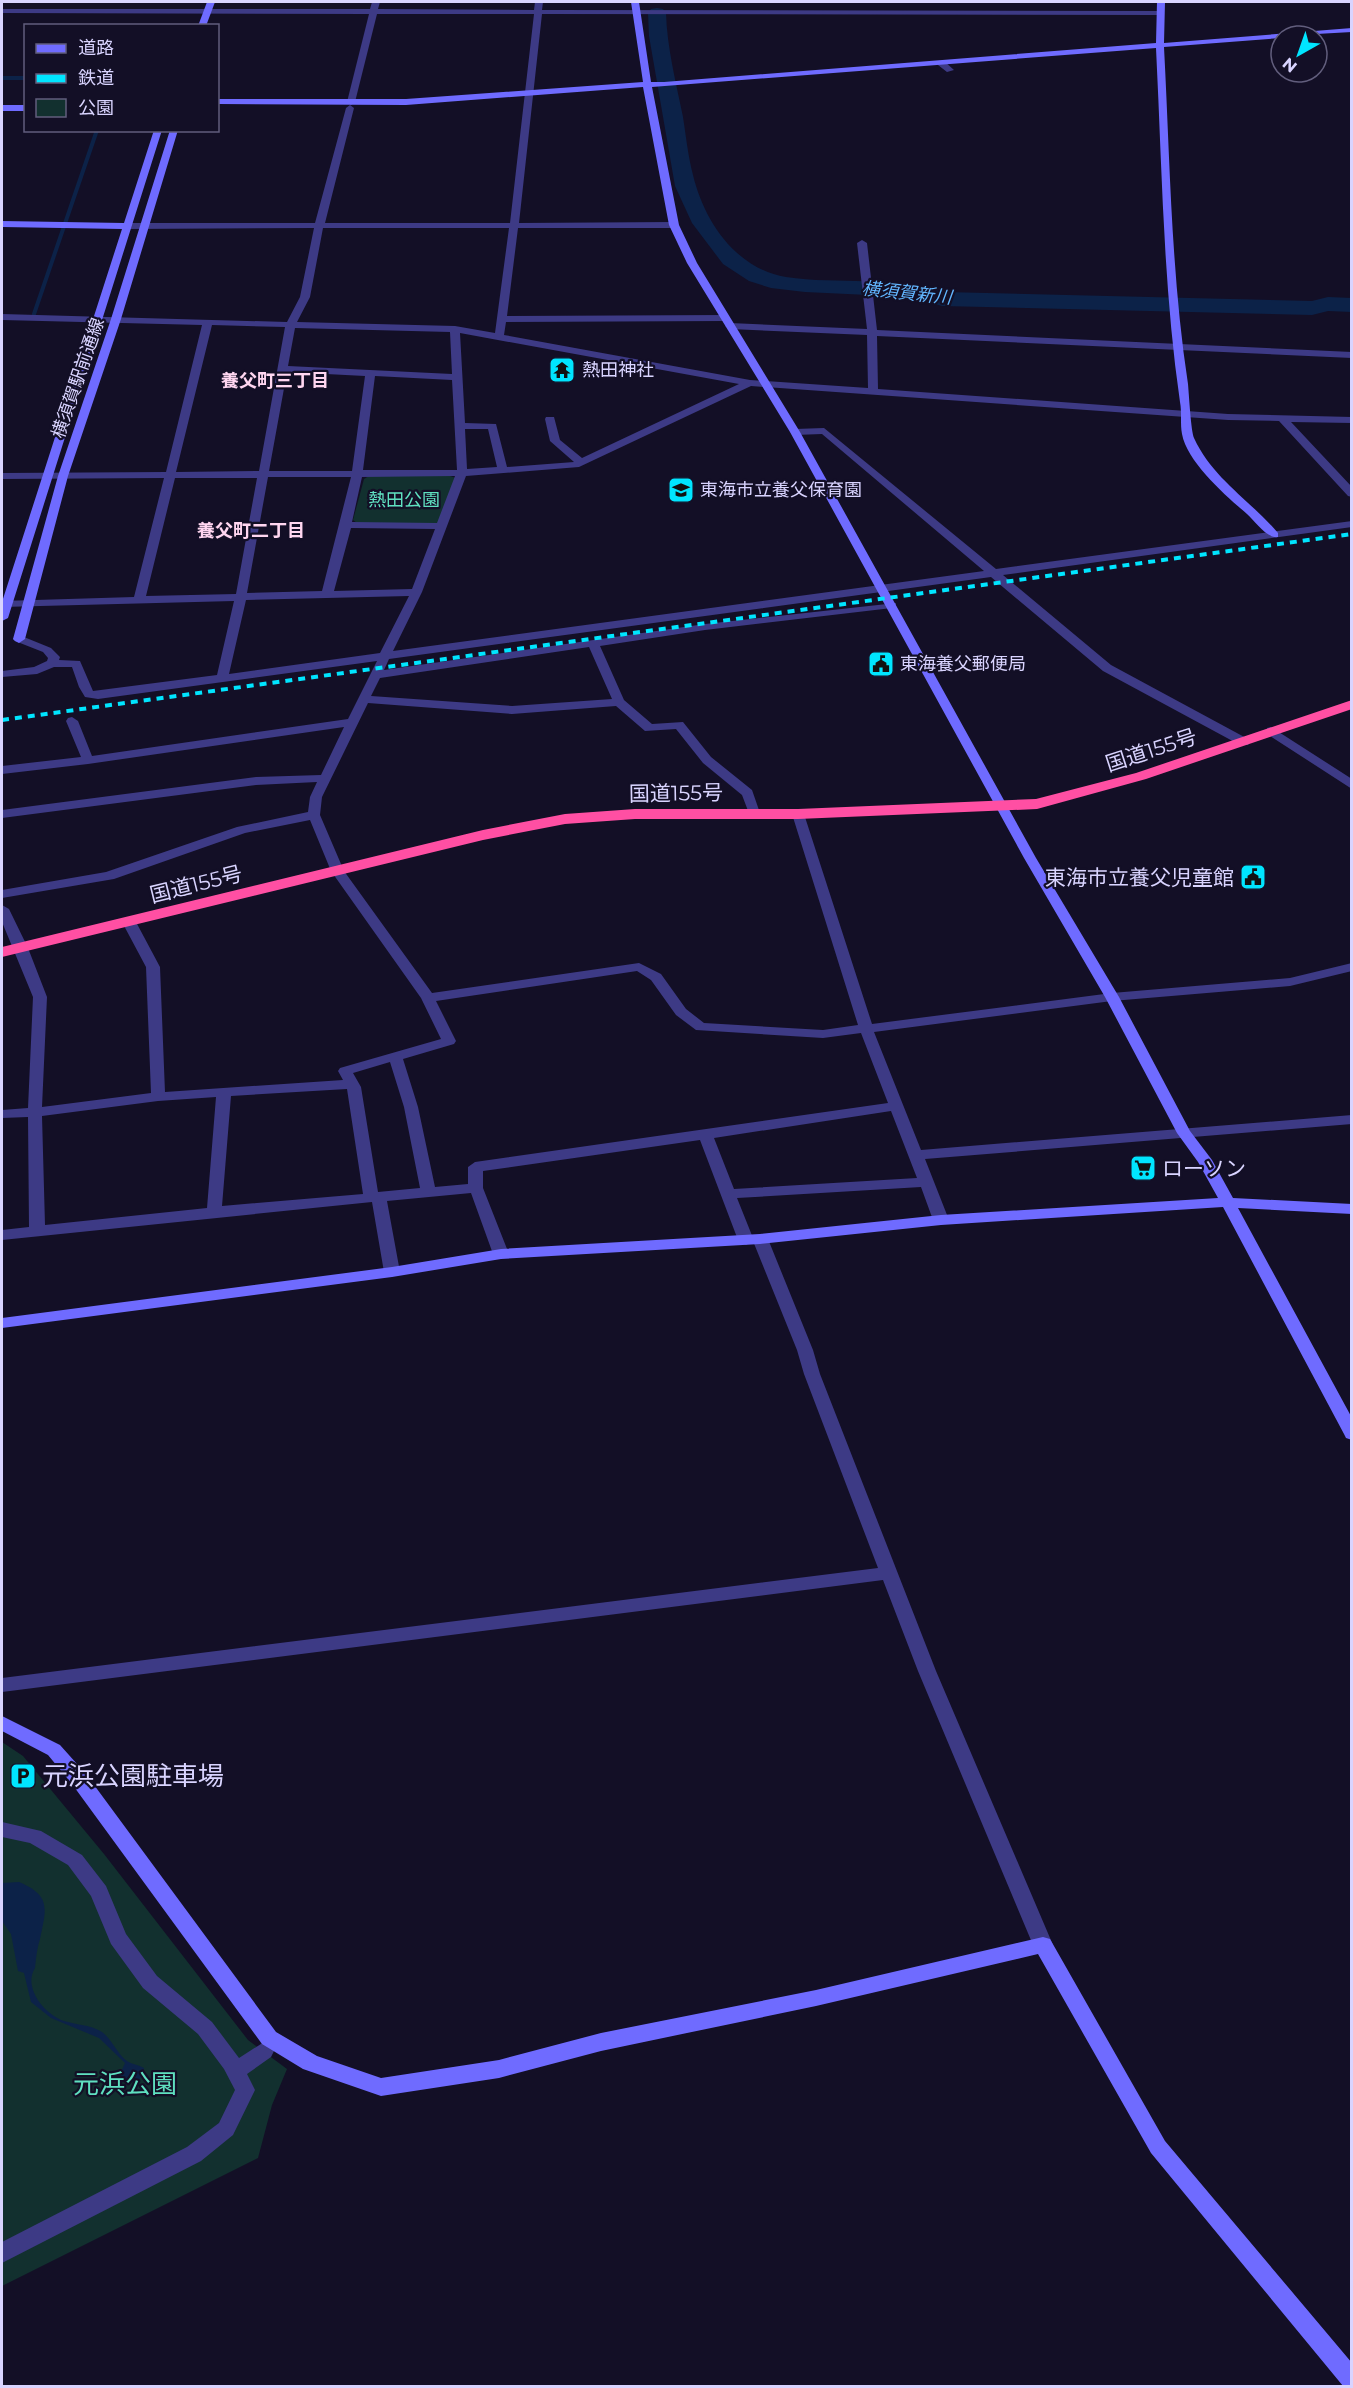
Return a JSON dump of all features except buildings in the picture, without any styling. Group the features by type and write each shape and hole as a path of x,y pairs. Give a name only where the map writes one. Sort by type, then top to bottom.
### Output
{"highway":[{"name":"国道155号","path":"2,952 483,835 565,819 635,814 798,814 1037,804 1090,791 1352,704"}],"street":[{"path":"71,11 75,2"},
{"path":"203,24 211,2"},
{"path":"499,337 539,2"},
{"path":"635,2 648,87 674,225 692,263 769,385 1003,807 1112,997 1184,1133 1204,1160 1352,1434"},
{"path":"1161,2 1161,45 1177,347 1187,413 1187,435 1200,460 1222,487 1262,521 1274,535"},
{"path":"2,11 207,11 375,6 537,12 1161,13"},
{"path":"222,679 241,595 291,324 305,297 375,6"},
{"path":"219,102 439,106 528,96 1352,30"},
{"path":"941,63 950,70"},
{"path":"2,102 24,102"},
{"path":"219,108 351,105"},
{"path":"2,108 24,108"},
{"name":"横須賀駅前通線","path":"2,618 4,604 157,132"},
{"name":"横須賀駅前通線","path":"52,663 54,657 47,650 19,639 63,476 116,319 173,132"},
{"path":"2,224 127,226 674,225"},
{"path":"862,243 872,332 873,391"},
{"path":"2,317 455,329 769,385 1283,419 1352,420"},
{"path":"503,318 728,322 872,332 1352,355"},
{"path":"139,600 208,322"},
{"path":"392,1272 354,1087 350,1084 345,1071 449,1041 428,998 338,871 314,815 316,797 416,592 462,473 455,329"},
{"path":"283,369 457,377"},
{"path":"327,594 357,474 370,373"},
{"path":"2,476 462,473 574,465 750,383"},
{"path":"550,419 555,441 580,462"},
{"path":"1283,419 1352,494"},
{"path":"459,426 492,426 503,470"},
{"path":"795,432 824,431 1107,668 1244,741"},
{"path":"2,674 37,670 52,663 76,664 80,668 85,690 93,695 1352,524"},
{"path":"346,525 442,526"},
{"path":"4,604 241,595 416,592"},
{"path":"376,675 593,643 892,605"},
{"path":"593,643 619,702 649,728 679,725 707,760 748,793 754,813"},
{"path":"365,699 512,710 619,702"},
{"path":"72,721 88,760"},
{"path":"2,770 353,722"},
{"path":"1271,731 1352,785"},
{"path":"2,814 256,781 327,778"},
{"path":"798,814 866,1028 941,1220"},
{"path":"2,894 109,876 242,830 314,815"},
{"path":"2,909 21,948 40,998 36,1112 37,1232"},
{"path":"129,922 153,967 158,1097"},
{"path":"428,998 490,991 639,967 654,975 678,1009 692,1023 701,1027 823,1034 1112,997 1290,982 1352,967"},
{"path":"396,1058 420,1141 428,1192"},
{"path":"2,1114 158,1097 350,1084"},
{"path":"214,1212 224,1094"},
{"path":"501,1254 476,1188 475,1167 895,1106"},
{"path":"916,1155 1352,1119"},
{"path":"705,1134 729,1194 753,1239 805,1350 812,1374 927,1671 1043,1945 1158,2147 1352,2380"},
{"path":"729,1194 927,1182"},
{"path":"2,1235 214,1212 476,1188"},
{"path":"2,1323 392,1272 501,1254 753,1239 941,1220 1225,1202 1352,1209"},
{"path":"2,1685 889,1573"},
{"path":"2,1723 54,1750 84,1786 269,2038 310,2063 381,2087 499,2068 601,2042 816,1998 1043,1945"},
{"path":"2,1830 34,1836 75,1860 99,1892 118,1938 150,1982 206,2028 236,2071 245,2090 226,2129 194,2154 2,2253"},
{"path":"236,2071 264,2051"}],"green space":[{"name":"熱田公園","path":"369,476 450,476 456,478 438,523 357,523 353,520 364,479"},
{"name":"元浜公園","path":"2,1742 23,1756 104,1854 248,2040 287,2069 272,2105 258,2158 2,2286"}],"water":[{"path":"19,1882 37,1893 44,1904 44,1919 31,1983 37,1998 48,2011 61,2020 92,2027 102,2032 123,2058 144,2068 143,2075 137,2082 123,2082 120,2074 125,2063 99,2038 51,2018 31,2002 24,1973 18,1971 11,1934 2,1921 2,1883"}],"waterway":[{"name":"横須賀新川","path":"657,13 658,36 685,186 702,223 720,249 731,260 756,276 771,281 805,286 911,290 942,299 1312,308 1328,304 1352,305"},
{"path":"2,78 24,78"},
{"path":"34,314 96,132"}],"railway":[{"path":"2,720 1352,534"}],"place":[{"name":"熱田神社","path":"562,370"},
{"name":"東海市立養父保育園","path":"681,490"},
{"name":"東海養父郵便局","path":"881,664"},
{"name":"東海市立養父児童館","path":"1253,877"},
{"name":"ローソン","path":"1143,1168"},
{"name":"元浜公園駐車場","path":"23,1776"}],"district":[{"name":"養父町三丁目","path":"275,381"},
{"name":"養父町二丁目","path":"251,531"}]}
